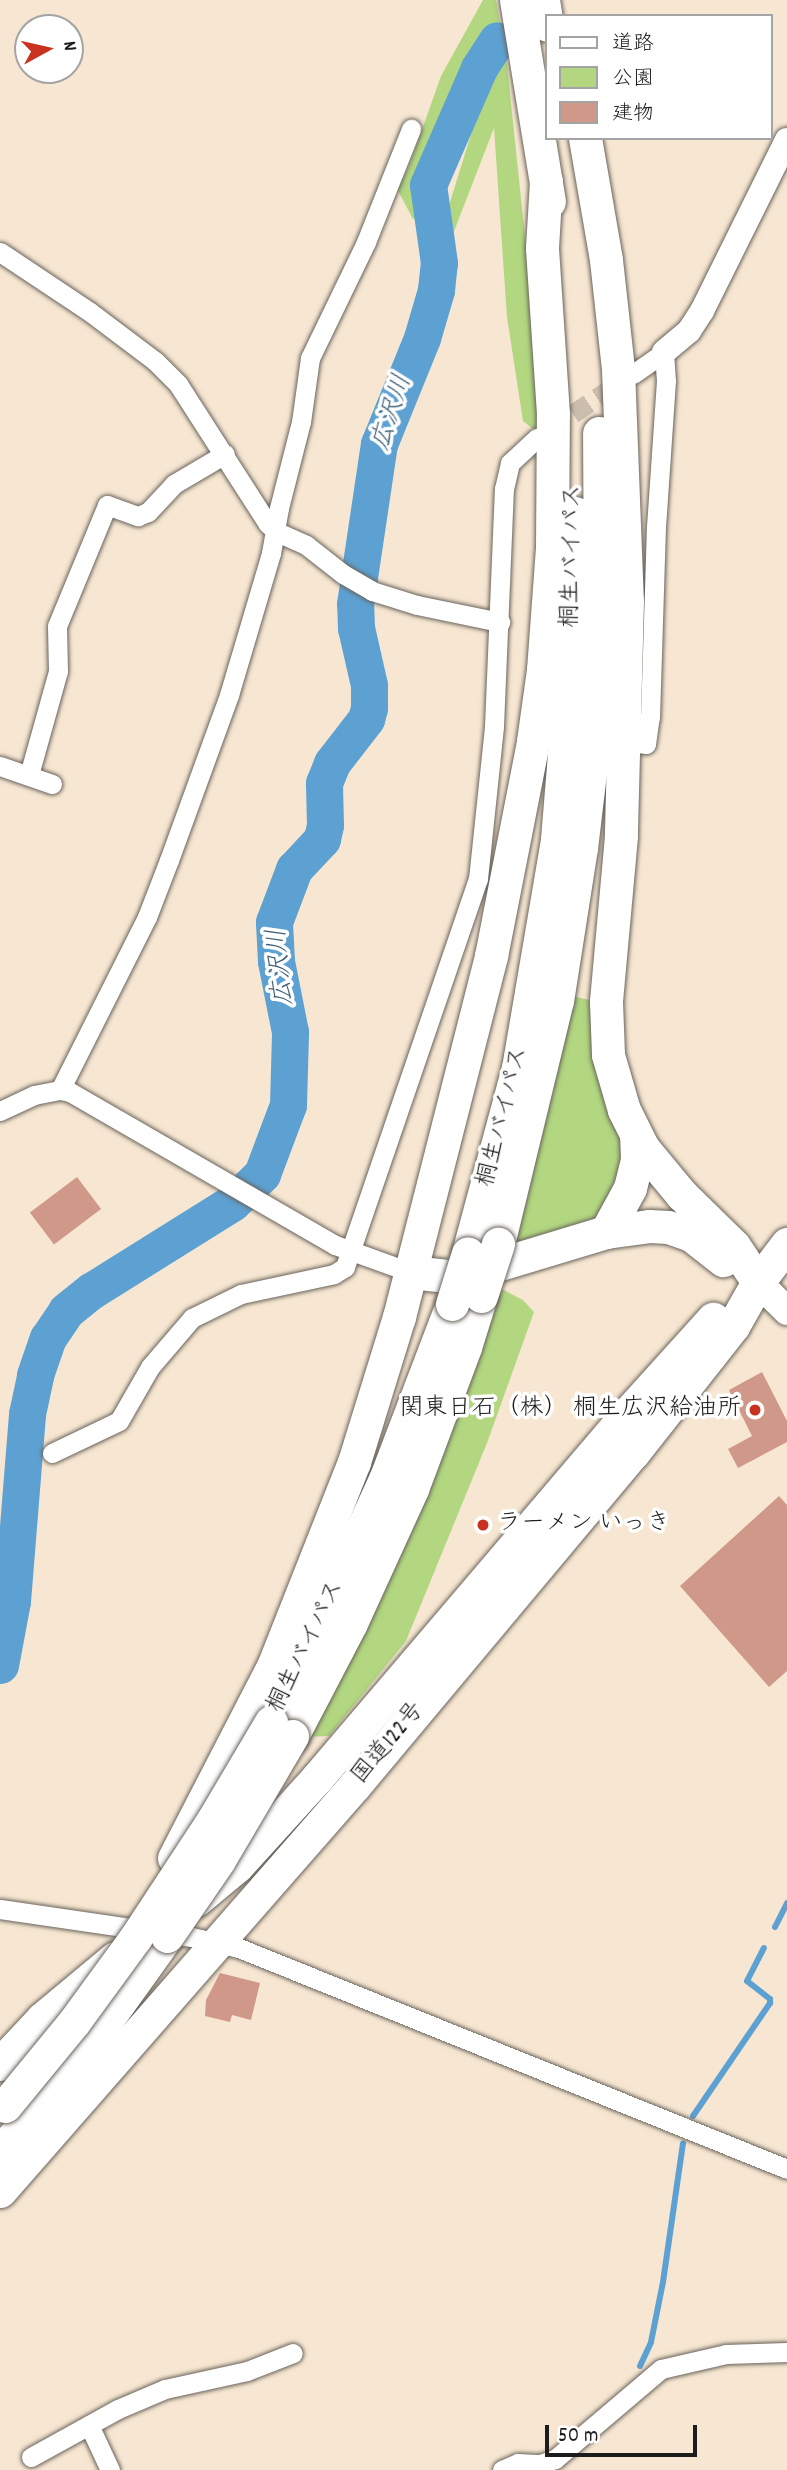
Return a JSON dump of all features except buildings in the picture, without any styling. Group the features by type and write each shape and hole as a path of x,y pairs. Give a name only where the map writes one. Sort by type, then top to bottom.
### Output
{"highway":[{"name":"桐生バイパス","path":"483,1248 503,1130 532,996 557,839 574,609 573,443 565,336 546,181 516,0"},
{"path":"543,0 546,18"},
{"name":"桐生バイパス","path":"0,2153 10,2114 94,2038 219,1860 281,1729 351,1623 412,1489 465,1347 466,1300 542,1066 571,928 590,772 596,690 601,530 598,429 588,297 567,140"},
{"path":"585,140 603,235 618,369 627,601 625,742 605,1020 613,1077 636,1137 681,1194 734,1246 758,1282"},
{"path":"331,1811 312,1821 261,1875 212,1918 188,1927 155,1933 151,1902 269,1674 334,1516 387,1360 497,930 543,670 554,482 542,248 546,181"},
{"path":"606,1232 630,1188 637,1160 636,1137"},
{"path":"410,1272 457,1277 606,1232 649,1226 681,1231 758,1282"},
{"name":"国道122号","path":"0,2191 219,1942 633,1453 733,1326 758,1282 787,1244"},
{"name":"国道122号","path":"0,2064 68,1996 113,1959 155,1933 237,1866 326,1766 618,1424 725,1304 758,1282"}],"main road":[{"path":"758,1282 787,1311"}],"street":[{"path":"61,1090 146,917 169,860 229,695 277,532 279,508 301,422 310,358 366,242 411,129"},
{"path":"633,374 689,331 702,311 787,140"},
{"path":"0,252 90,312 155,361 178,384 262,516 277,532 306,545 343,574 372,591 417,605 500,622"},
{"path":"625,742 646,744 650,717 656,527 666,382 664,352"},
{"path":"52,1453 119,1421 150,1367 192,1318 257,1289 340,1272 478,879 494,726 506,476 510,463 537,438"},
{"path":"29,775 58,671 57,626 107,505 138,516 148,512 174,484 225,454"},
{"path":"0,766 52,784"},
{"path":"0,1111 34,1096 61,1090 78,1096 254,1200 349,1252 410,1272"},
{"path":"0,1909 219,1942 787,2169"},
{"path":"502,2470 518,2463 540,2464 555,2459 661,2369 726,2354 787,2352"},
{"path":"31,2457 164,2389 247,2371 293,2353"},
{"path":"89,2425 110,2470"}],"green space":[{"path":"483,0 496,0 507,65 538,360 537,432 523,421 507,317 494,128 388,402 482,99 500,56 495,26 471,66 422,177 420,202 423,217 413,219 397,189 408,169 441,76"},
{"path":"572,996 598,1002 627,1153 599,1216 588,1224 513,1244"},
{"path":"500,1288 523,1300 534,1312 487,1443 406,1641 329,1736 305,1737"}],"waterway":[{"name":"広沢川","path":"0,1665 12,1601 27,1414 35,1375 48,1338 66,1311 91,1291 232,1203 262,1174 288,1105 290,1032 276,961 274,922 294,869 322,839 325,825 324,783 332,763 366,719 369,708 369,685 356,628 355,604 379,444 422,338 436,290 439,263 428,185 479,68 497,40"},
{"path":"775,1927 787,1903"},
{"path":"693,2116 770,2003 770,1999 747,1981 764,1948"},
{"path":"640,2366 651,2342 663,2282 683,2143"}],"tunnel":[{"path":"549,430 623,380"}],"place":[{"name":"関東日石（株） 桐生広沢給油所","path":"755,1410"},
{"name":"ラーメン いっき","path":"483,1525"}]}
